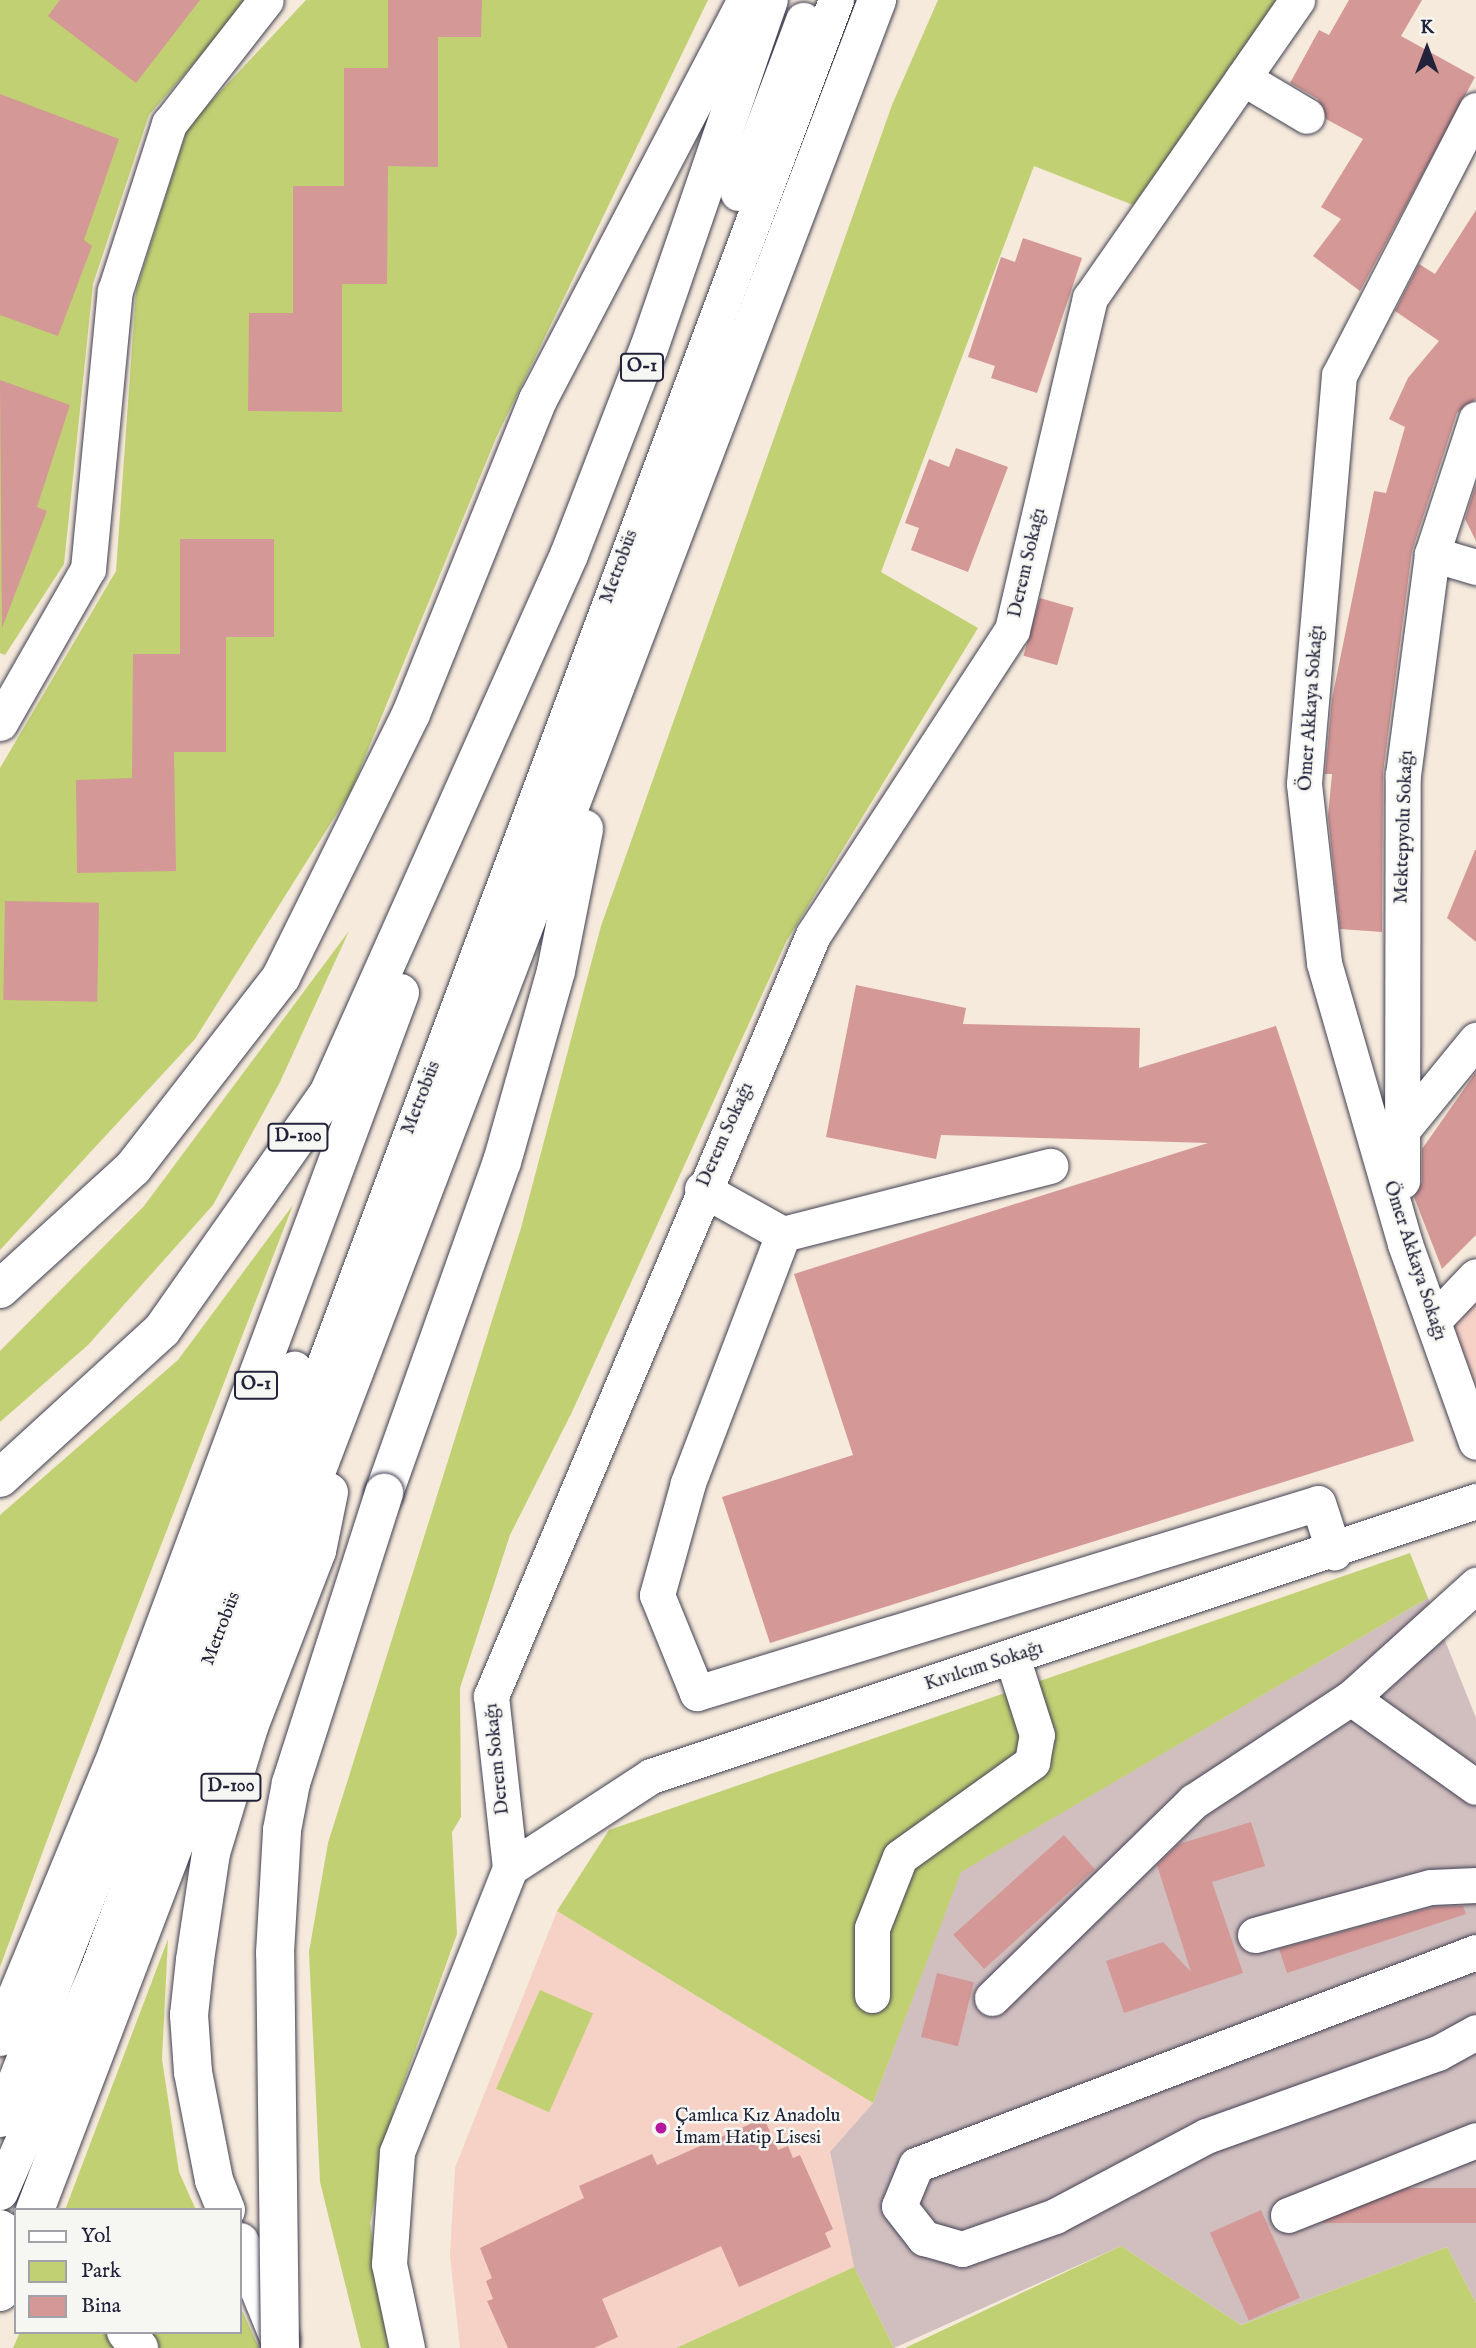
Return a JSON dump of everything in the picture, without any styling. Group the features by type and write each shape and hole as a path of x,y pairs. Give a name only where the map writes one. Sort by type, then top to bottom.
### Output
{"highway":[{"path":"0,1308 133,1168 281,977 411,714 538,400 747,0"},
{"name":"O-1","path":"0,2037 117,1754 497,728 649,348 769,0"},
{"path":"36,2208 353,1374 605,727 877,0"},
{"path":"850,72 889,0"},
{"path":"282,2348 275,1954 282,1830 290,1783 384,1493 467,1275 506,1149 556,971 605,727"},
{"name":"D-100","path":"0,1478 162,1330 329,1093 497,728"},
{"path":"0,1289 133,1168"},
{"name":"D-100","path":"225,2208 214,2180 193,2072 189,2015 211,1853 249,1727 317,1551 353,1374"},
{"path":"242,2247 282,2348"},
{"path":"0,2292 14,2260"},
{"path":"128,2334 139,2348"}],"street":[{"path":"0,723 88,569 115,290 169,124 266,0"},
{"name":"Metrobüs","path":"0,2119 229,1542 811,0"},
{"name":"Metrobüs","path":"0,2192 97,1969 836,0"},
{"name":"Derem Sokağı","path":"407,2348 388,2263 397,2152 510,1868 491,1696 702,1189 813,935 1012,630 1090,298 1297,0"},
{"path":"1243,78 1307,116"},
{"name":"Ömer Akkaya Sokağı","path":"1476,110 1339,375 1304,784 1324,962 1405,1244 1476,1442"},
{"name":"Mektepyolu Sokağı","path":"1405,1244 1399,1135 1403,775 1432,554 1476,419"},
{"path":"1432,554 1476,567"},
{"path":"1399,1135 1476,1040"},
{"path":"702,1189 783,1234 1050,1166"},
{"path":"783,1234 688,1483 657,1595 697,1693 1318,1503 1334,1552"},
{"path":"1433,1321 1476,1276"},
{"name":"Kıvılcım Sokağı","path":"510,1868 651,1776 1334,1552 1476,1502"},
{"path":"992,1998 1195,1801 1351,1698 1476,1585"},
{"path":"872,1996 872,1928 900,1857 1032,1762 1037,1735 1012,1657"},
{"path":"1351,1698 1476,1787"},
{"path":"1255,1935 1432,1887 1476,1885"},
{"path":"1476,1952 916,2165 899,2206 924,2238 962,2249 1055,2216 1206,2136 1438,2053 1476,2032"},
{"path":"1288,2215 1476,2140"}],"shaded area":[{"path":"1476,1302 1476,1385 1453,1327"},
{"path":"1428,1598 1476,1718 1476,2303 1447,2247 1241,2325 1121,2246 894,2348 854,2267 830,2152 873,2103 960,1872"},
{"name":"Çamlıca Kız Anadolu İmam Hatip Lisesi","path":"557,1911 873,2103 830,2153 854,2267 676,2348 460,2348 450,2255 455,2168"}],"green space":[{"path":"0,0 249,0 149,115 93,284 64,564 5,655 0,653"},
{"path":"306,0 708,0 496,438 351,791 195,1039 0,1250 0,768 116,571 136,291 188,126"},
{"path":"938,0 1281,0 1133,205 1034,166 881,572 978,628 786,942 572,1412 510,1535 460,1688 461,1817 452,1832 457,1934 394,2109 370,2223 388,2348 361,2348 320,2182 309,1952 328,1843 521,1228 601,926 892,105"},
{"path":"349,931 280,1082 213,1205 88,1345 0,1422 0,1351 144,1206"},
{"path":"293,1205 0,1967 0,1515 178,1360"},
{"path":"1410,1553 1428,1598 961,1872 873,2103 557,1911 609,1830"},
{"path":"168,1939 162,2059 179,2172 195,2208 66,2208"},
{"path":"540,1990 593,2014 549,2112 496,2089"},
{"path":"1121,2246 1241,2325 1447,2247 1476,2303 1476,2348 905,2348"},
{"path":"854,2267 894,2348 676,2348"},
{"path":"242,2310 259,2348 13,2348 19,2334 242,2334"}],"building":[{"path":"60,0 200,0 136,83 48,16"},
{"path":"388,0 482,0 481,37 438,37 438,167 388,166 387,284 342,284 342,412 248,411 249,313 293,313 293,186 344,186 344,68 388,68"},
{"path":"1349,0 1422,0 1401,36 1475,77 1360,291 1313,256 1341,219 1321,207 1363,139 1326,119 1318,99 1290,83 1319,30 1329,35"},
{"path":"0,94 119,139 84,240 92,246 58,336 0,315"},
{"path":"1476,210 1476,399 1457,413 1412,551 1383,773 1382,932 1340,929 1328,816 1332,774 1325,774 1332,699 1374,491 1386,493 1405,427 1389,419 1408,378 1439,341 1395,311 1419,264 1435,274"},
{"path":"1023,238 1082,258 1037,393 991,378 995,366 968,357 1001,257 1015,262"},
{"path":"0,380 70,405 37,507 47,511 2,628"},
{"path":"956,448 1008,467 968,572 911,550 919,528 905,523 929,459 949,467"},
{"path":"1476,484 1476,541 1465,519"},
{"path":"180,539 274,539 274,637 226,637 226,752 174,752 176,871 77,873 76,780 132,778 133,654 180,654"},
{"path":"1040,598 1074,608 1057,665 1023,656"},
{"path":"1476,850 1476,942 1447,918"},
{"path":"5,901 99,903 97,1002 3,1000"},
{"path":"856,985 966,1008 963,1024 1140,1028 1139,1068 1276,1026 1414,1441 770,1643 722,1497 853,1455 794,1274 1208,1143 941,1135 936,1159 826,1137"},
{"path":"1476,1072 1476,1235 1442,1269 1414,1197 1422,1182 1422,1149"},
{"path":"1251,1822 1265,1866 1212,1882 1243,1973 1124,2013 1106,1961 1163,1942 1191,1972 1157,1865 1179,1844"},
{"path":"1064,1835 1095,1869 984,1969 953,1935"},
{"path":"1463,1906 1466,1914 1287,1973 1279,1949 1434,1907"},
{"path":"937,1973 974,1982 958,2046 921,2037"},
{"path":"764,2118 778,2150 788,2146 793,2158 800,2155 833,2229 825,2233 831,2247 739,2287 721,2246 602,2299 618,2337 594,2348 508,2348 487,2301 493,2299 486,2281 492,2278 480,2248 584,2198 579,2186 652,2154 657,2165"},
{"path":"1323,2188 1476,2188 1476,2223 1323,2223"},
{"path":"1261,2210 1300,2298 1249,2320 1210,2233"}],"place":[{"name":"Çamlıca Kız Anadolu İmam Hatip Lisesi","path":"661,2128"}]}
